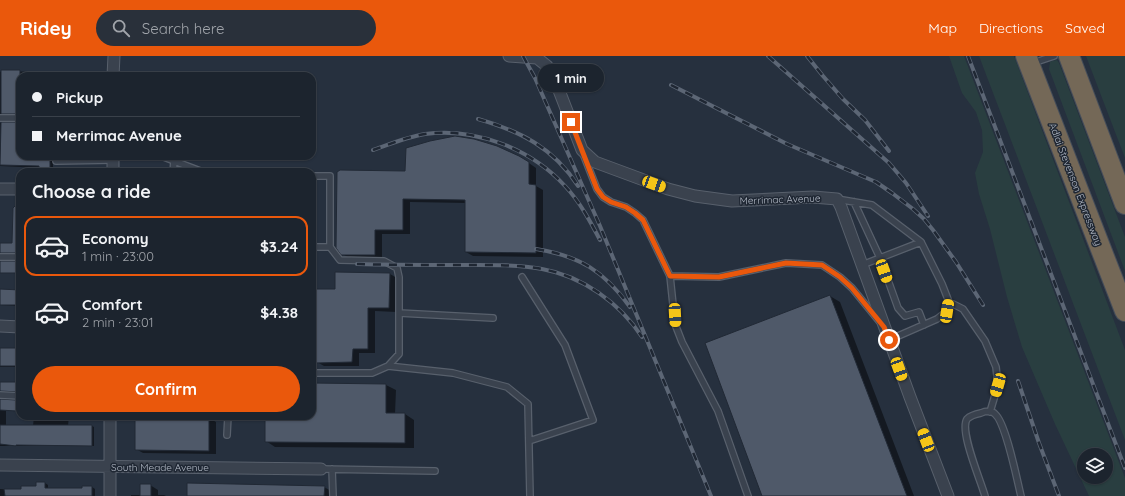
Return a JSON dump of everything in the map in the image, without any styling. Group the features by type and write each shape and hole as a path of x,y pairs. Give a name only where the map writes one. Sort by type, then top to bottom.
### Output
{"highway":[{"path":"1070,56 1125,204"},
{"name":"Adlai Stevenson Expressway","path":"1028,60 1125,311"}],"street":[{"path":"114,56 114,72"},
{"name":"Merrimac Avenue","path":"509,56 537,58 546,66 555,80 582,150 594,162 668,189 695,196 732,201 813,197 837,199"},
{"path":"0,189 16,189"},
{"path":"837,199 948,496"},
{"path":"0,326 16,327"},
{"path":"110,420 110,496"},
{"name":"South Meade Avenue","path":"0,465 321,469"}],"lane":[{"path":"1028,60 1054,56"},
{"path":"0,118 16,118"},
{"path":"582,150 597,189 603,197 611,202 626,207 643,220 670,276 675,324 682,342 718,411 748,496"},
{"path":"56,160 75,160"},
{"path":"173,168 174,161 192,168"},
{"path":"316,176 330,176 330,247 340,260 384,261 397,268 399,277 399,354 388,366 372,373 316,373"},
{"path":"837,199 872,205 921,242 942,284 949,302 947,311 937,319 889,340"},
{"path":"854,202 880,258 898,308 905,316 919,312 924,325"},
{"path":"862,266 921,242"},
{"path":"316,247 330,247"},
{"path":"0,257 16,257"},
{"path":"670,276 719,277 786,263 822,265 840,277 852,288 884,327"},
{"path":"522,277 565,346 592,420 529,441"},
{"path":"949,302 963,309 985,341 996,367 998,385 990,412"},
{"path":"399,313 493,318"},
{"path":"388,366 453,373 507,387 528,404 530,496"},
{"path":"0,396 16,396"},
{"path":"985,496 968,446 965,426 967,420 972,415 984,412 995,413 1001,423 1008,443 1021,496"},
{"path":"227,435 228,420"},
{"path":"321,469 435,471"},
{"path":"332,469 333,496"}],"green space":[{"path":"949,56 964,56 1125,478 1125,496 1089,496 1083,484 1113,484 1113,448 1077,448 1077,471 1022,347 979,194 975,173 983,152 982,130 976,112 962,93"},
{"path":"979,56 1014,56 1125,350 1125,440"},
{"path":"1086,56 1125,56 1125,158"},
{"path":"1057,60 1125,237 1125,271 1049,69 1050,62"}],"building":[{"path":"1,70 20,70 20,72 16,72 16,114 1,114"},
{"path":"1,122 16,122 16,160 50,160 50,168 39,168 39,166 0,165"},
{"path":"455,136 474,139 497,146 529,162 529,184 536,185 536,253 465,252 465,200 403,199 403,230 375,230 375,255 341,255 336,248 337,172 340,170 405,171 406,148"},
{"path":"16,206 16,253 0,253 0,243 12,243 13,208"},
{"path":"0,261 16,261 16,273 0,273"},
{"path":"335,272 390,273 389,308 368,308 368,349 353,349 352,362 316,363 316,289 335,289"},
{"path":"0,289 16,290 16,305 0,305"},
{"path":"830,295 907,496 762,496 705,343"},
{"path":"0,348 16,348 16,366 0,366"},
{"path":"0,382 16,382 16,392 0,391"},
{"path":"316,383 386,384 386,413 405,413 405,443 265,442 265,420 316,420"},
{"path":"0,399 16,400 16,411 0,410"},
{"path":"135,420 209,420 209,451 135,450"},
{"path":"0,425 92,425 92,446 16,446 0,444"},
{"path":"36,482 45,482 45,488 82,488 82,486 92,486 92,496 5,496 4,489 21,489 21,486 36,486"},
{"path":"187,483 325,486 324,496 187,496"},
{"path":"140,484 151,484 151,496 140,496"}],"railway":[{"path":"523,56 535,78 600,226 711,496"},
{"path":"768,56 889,163 906,183 928,216"},
{"path":"807,56 843,99 865,120 889,151"},
{"path":"968,56 1125,468"},
{"path":"671,85 787,144 876,182 892,193 913,209 933,230 956,262 983,305"},
{"path":"478,119 522,135 547,151 569,173 578,186"},
{"path":"373,150 418,135 444,133 464,134 483,138 519,151 536,161 565,186 580,205 600,240"},
{"path":"536,249 566,256 590,267 611,284 630,307"},
{"path":"357,264 489,265 542,269 571,278 599,293 623,313 642,337"},
{"path":"1018,381 1059,496"}],"route":[{"path":"571,122 597,189 603,197 611,202 626,207 643,220 670,276 719,277 786,263 822,265 840,277 852,288 884,327 889,340"}]}
